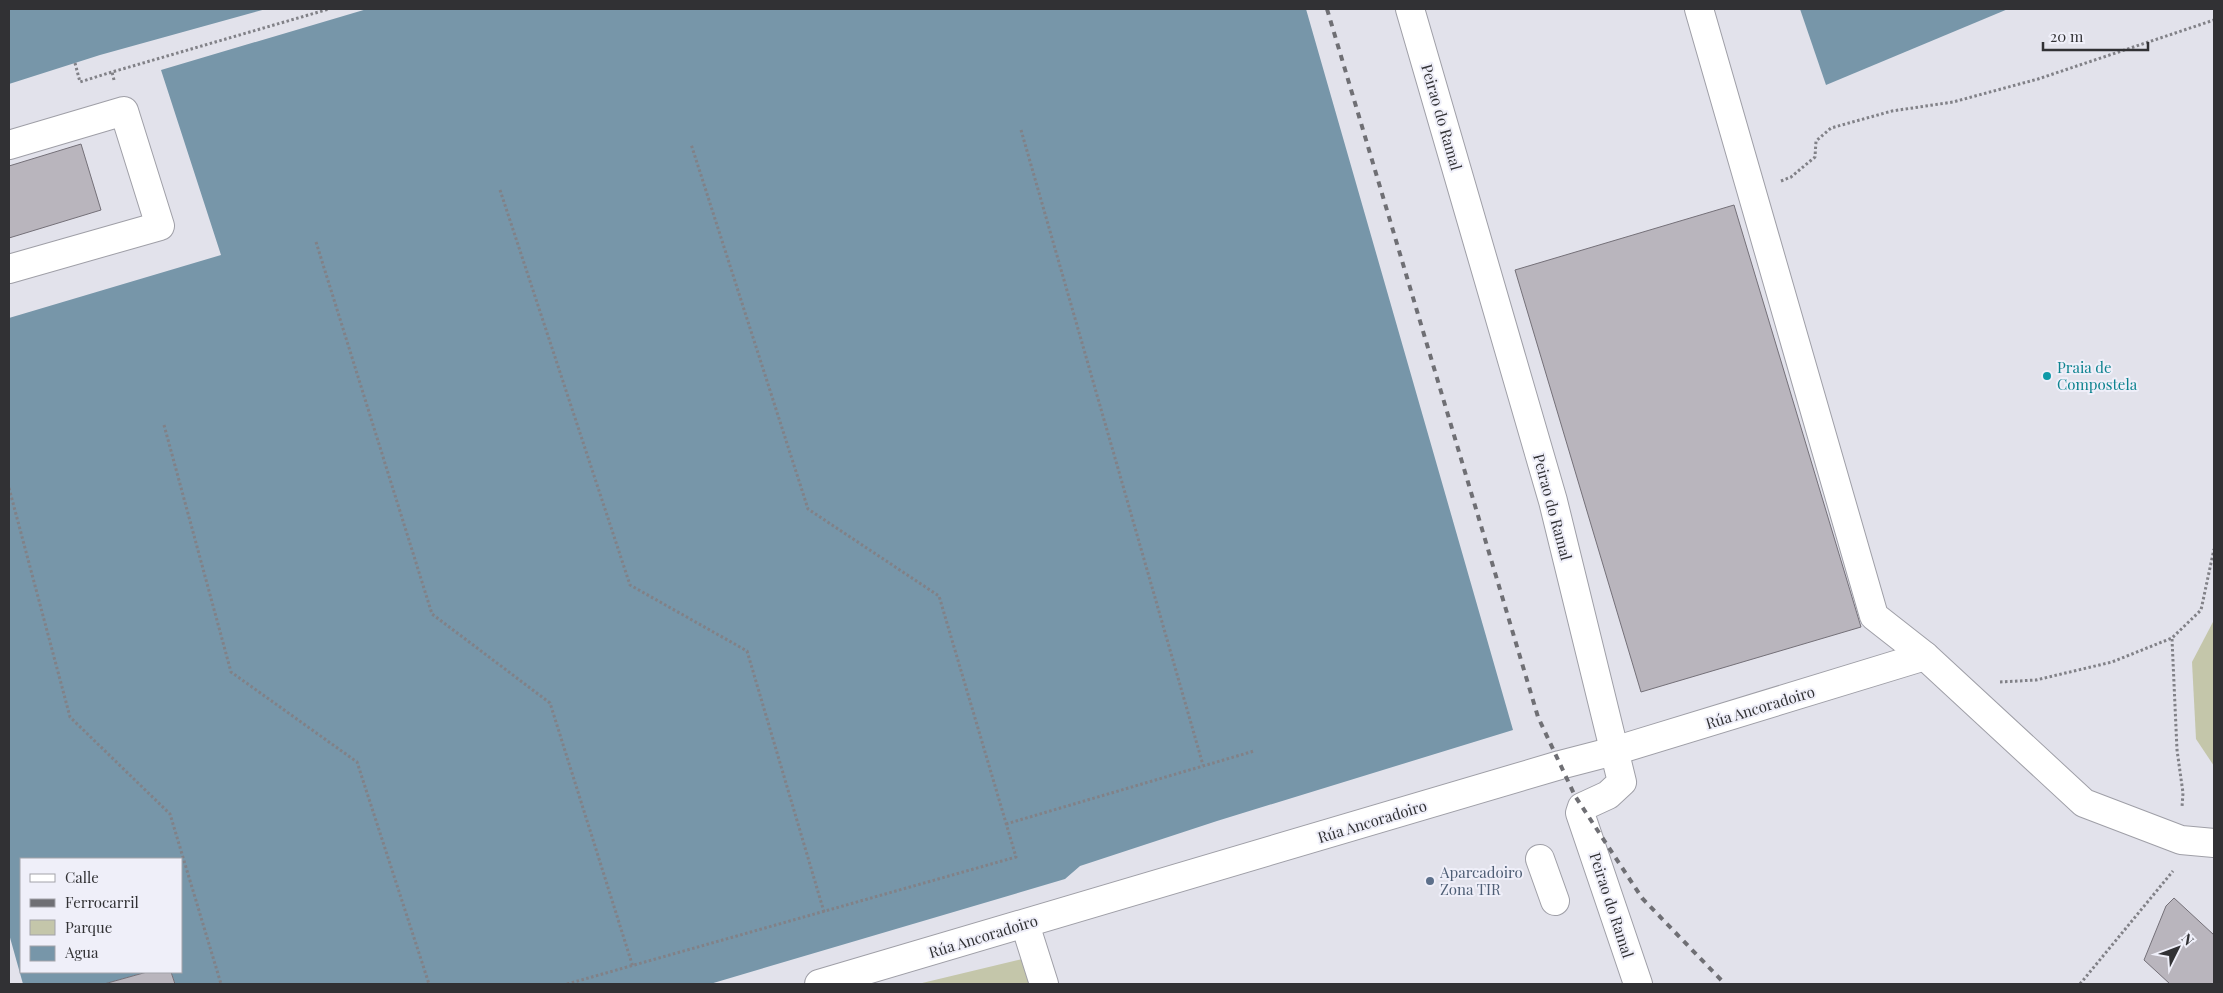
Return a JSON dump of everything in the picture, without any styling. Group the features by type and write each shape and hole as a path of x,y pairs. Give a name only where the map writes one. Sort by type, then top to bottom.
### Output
{"street":[{"name":"Peirao do Ramal","path":"1410,9 1552,501 1622,782 1608,795 1582,807 1580,813 1638,984"},
{"path":"1698,9 1874,616 1924,656 1953,685 2084,803 2181,840 2214,843"},
{"path":"9,145 124,111 160,226 9,269"},
{"name":"Rúa Ancoradoiro","path":"818,984 1550,768 1614,751 1924,656"},
{"path":"1540,859 1555,901"},
{"path":"1025,924 1044,984"}],"path":[{"path":"75,63 80,82 329,9"},
{"path":"1779,182 1791,178 1815,157 1816,142 1830,128 1892,111 1952,102 2038,79 2214,20"},
{"path":"112,72 124,111"},
{"path":"1020,130 1203,765"},
{"path":"567,984 633,967 1016,857 939,596 808,509 691,144"},
{"path":"500,190 630,585 747,651 824,912"},
{"path":"316,242 432,614 550,703 633,967"},
{"path":"164,425 231,672 357,762 429,984"},
{"path":"9,488 70,717 170,814 221,984"},
{"path":"1953,685 2036,680 2112,662 2172,638 2201,610 2214,549"},
{"path":"2080,984 2184,858 2181,840 2183,793 2177,750 2172,638"},
{"path":"1006,824 1254,751"}],"green space":[{"path":"2214,620 2214,766 2196,739 2192,662"},
{"path":"1035,956 1042,984 918,984"}],"water":[{"path":"9,9 266,9 100,55 9,84"},
{"path":"367,9 1306,9 1513,730 1217,821 1080,866 1065,879 710,984 175,984 171,973 182,973 182,858 20,858 20,973 143,973 104,984 23,984 9,934 9,318 221,255 161,70"},
{"path":"1800,9 2008,9 1826,85"}],"building":[{"path":"81,144 101,210 9,238 9,166"},
{"path":"1734,205 1861,627 1641,692 1515,270"},
{"path":"2174,898 2214,935 2214,984 2170,984 2144,960 2166,906"},
{"path":"143,973 171,973 175,984 104,984"}],"railway":[{"path":"1327,9 1538,717 1575,796 1642,898 1725,984"}],"place":[{"name":"Praia de Compostela","path":"2047,376"},
{"name":"Aparcadoiro Zona TIR","path":"1430,881"}]}
